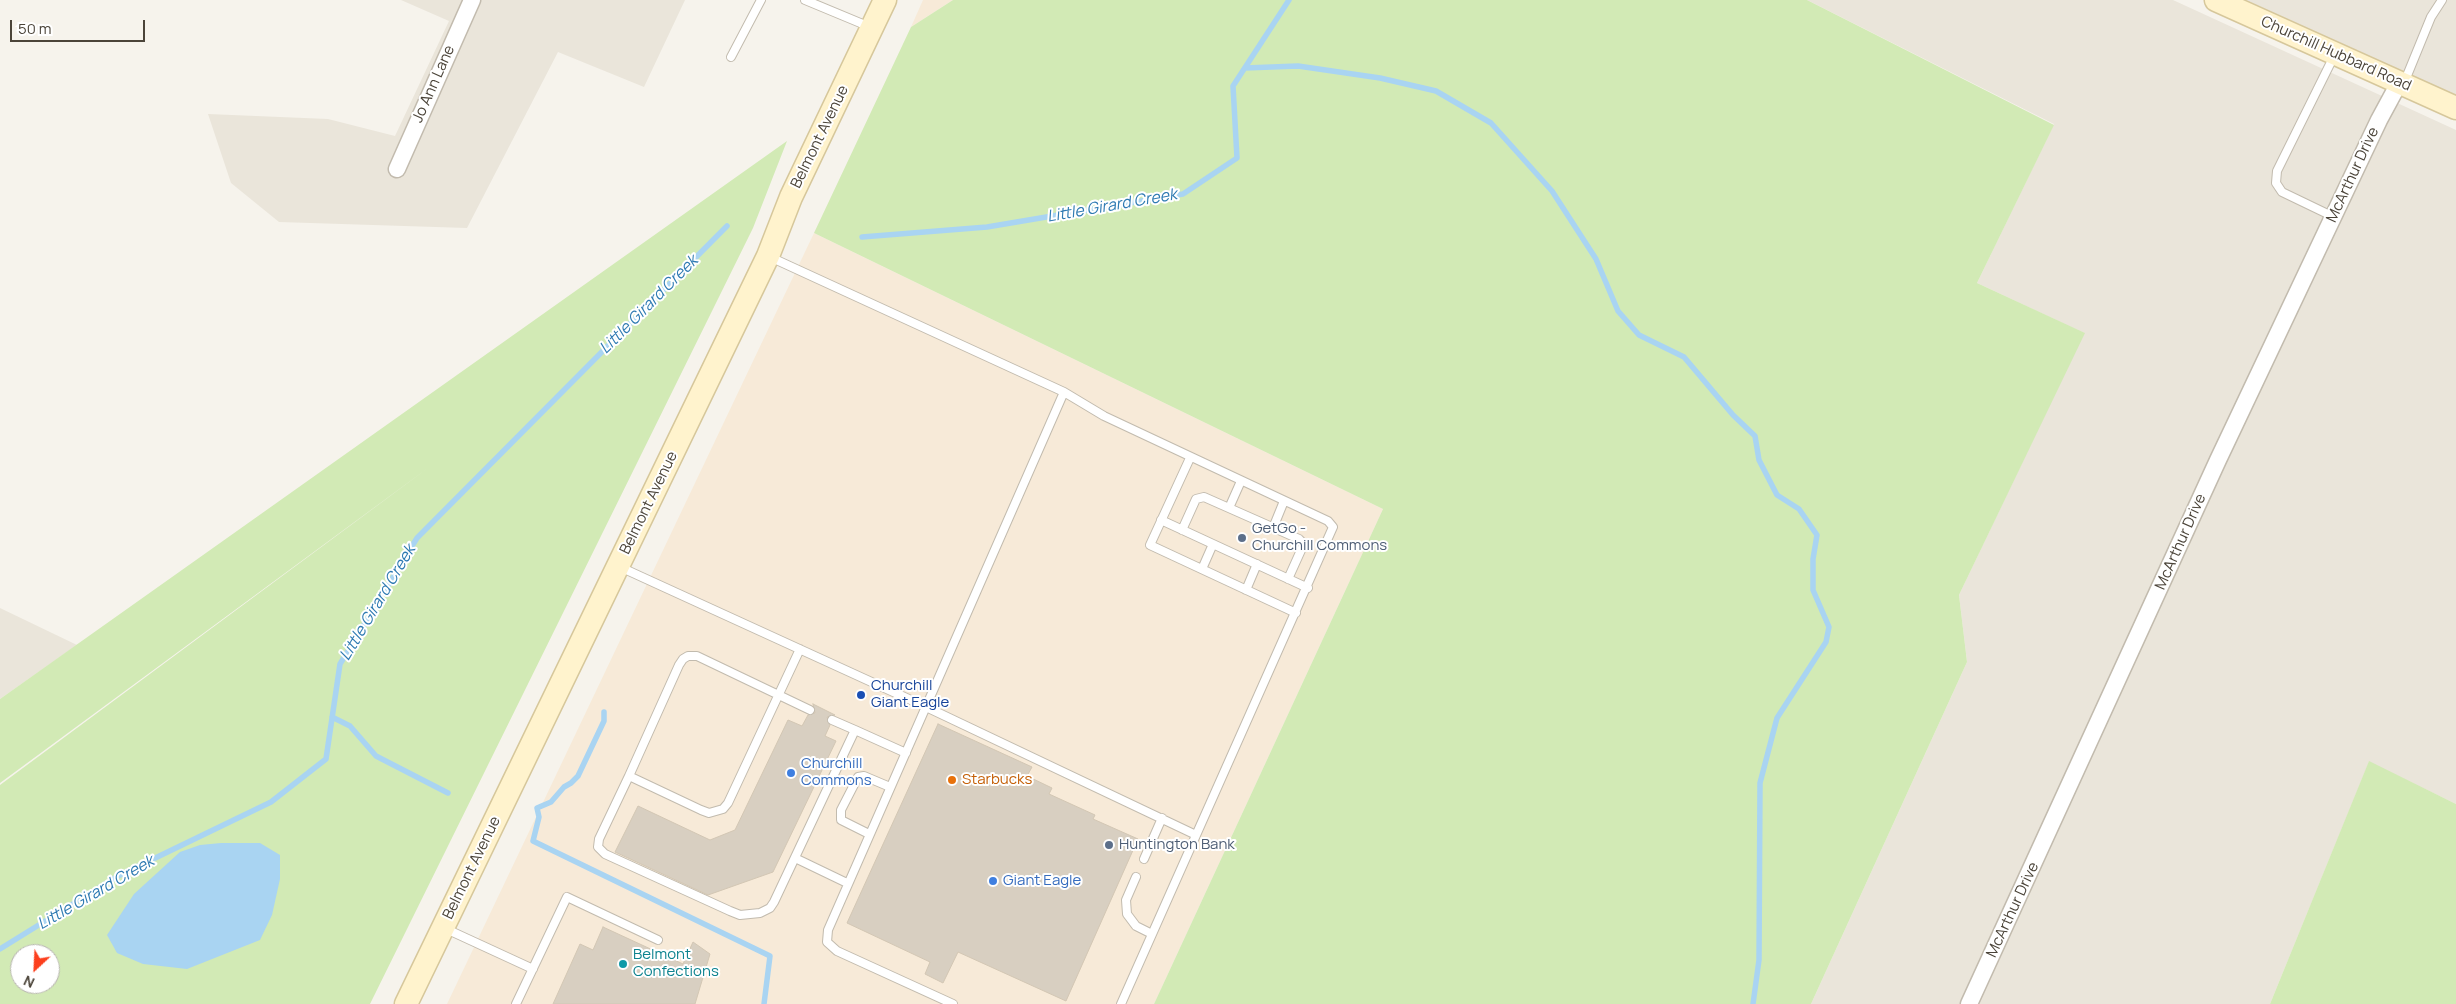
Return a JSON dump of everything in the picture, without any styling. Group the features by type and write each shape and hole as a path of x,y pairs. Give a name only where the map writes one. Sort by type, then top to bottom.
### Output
{"main road":[{"name":"Belmont Avenue","path":"406,1004 768,256 791,197 885,0"},
{"name":"Churchill Hubbard Road","path":"2216,0 2456,108"}],"street":[{"name":"Jo Ann Lane","path":"397,169 472,0"},
{"name":"McArthur Drive","path":"1969,1004 2218,460 2378,120 2401,84"}],"lane":[{"path":"731,57 761,0"},
{"path":"805,0 872,28"},
{"path":"2401,84 2432,17 2442,0"},
{"path":"2334,217 2282,192 2276,184 2277,171 2335,54"},
{"path":"768,256 1064,392 1104,416 1190,458 1328,521 1333,527 1308,588 1121,1004"},
{"path":"953,1004 837,951 827,942 828,930 847,883 906,753 924,706 1064,392"},
{"path":"1190,458 1150,545 1296,613"},
{"path":"1229,508 1241,481"},
{"path":"1182,530 1199,496 1273,528 1303,543 1288,579"},
{"path":"1273,528 1284,501"},
{"path":"1161,520 1308,588"},
{"path":"1202,569 1213,544"},
{"path":"1246,590 1257,564"},
{"path":"618,566 924,706 1196,835"},
{"path":"629,776 700,810 716,813 728,803 800,649"},
{"path":"810,710 697,656 688,656 683,659 599,838 598,847 605,854 730,912 750,915 770,908 855,730"},
{"path":"832,720 906,753"},
{"path":"869,834 841,820 841,810 858,777 864,776 890,787"},
{"path":"1144,859 1162,818"},
{"path":"795,858 847,883"},
{"path":"1136,877 1126,900 1127,914 1136,926 1152,934"},
{"path":"516,1004 567,897 658,940"},
{"path":"443,927 533,969"}],"shaded area":[{"path":"401,0 685,0 644,87 558,52 467,228 279,222 231,183 208,114 328,119 395,136 449,21"},
{"path":"923,0 953,0 911,27"},
{"path":"1807,0 2173,0 2456,130 2456,804 2369,762 2270,1004 1811,1004 1967,662 1959,595 2084,333 1977,283 2054,124"},
{"path":"2244,0 2456,0 2456,96"},
{"path":"814,233 1383,509 1154,1004 447,1004"},
{"path":"0,608 77,645 0,699"}],"green space":[{"path":"953,0 1807,0 2054,125 1977,283 2085,333 1959,595 1967,662 1811,1004 1154,1004 1383,509 814,233 911,27"},
{"path":"787,141 753,228 370,1004 0,1004 0,785 432,465 0,783 0,699"},
{"path":"2369,761 2456,804 2456,1004 2270,1004"}],"water":[{"path":"260,843 280,855 280,879 272,915 260,940 187,969 143,964 117,953 107,935 134,894 180,852 200,845"}],"building":[{"name":"Churchill Commons","path":"813,704 835,715 827,717 830,725 825,736 836,741 773,872 708,895 615,852 638,806 710,840 735,830 788,720 802,726 808,715 815,713"},
{"name":"Giant Eagle","path":"938,724 1032,767 1027,776 1052,788 1049,794 1095,815 1093,819 1138,839 1066,1001 958,952 943,983 925,974 930,962 847,923"},
{"name":"Belmont Confections","path":"603,927 683,964 693,942 710,954 695,1004 553,1004 580,944 593,950"}],"waterway":[{"name":"Little Girard Creek","path":"862,237 987,227 1183,194 1237,158 1233,86 1289,0"},
{"path":"1245,68 1298,66 1380,78 1436,91 1491,123 1552,191 1596,259 1618,311 1639,335 1684,357 1733,415 1755,436 1759,460 1777,495 1799,509 1817,535 1813,559 1813,590 1829,627 1826,642 1777,718 1760,783 1759,960 1753,1004"},
{"name":"Little Girard Creek","path":"0,949 118,876 271,802 326,759 340,664 417,538 727,226"},
{"path":"604,712 604,721 578,776 564,787 551,802 537,808 539,817 533,841 770,956 764,1004"},
{"path":"332,717 350,726 376,756 448,793"}],"place":[{"name":"GetGo - Churchill Commons","path":"1242,538"},
{"name":"Churchill Giant Eagle","path":"861,695"},
{"name":"Churchill Commons","path":"791,773"},
{"name":"Starbucks","path":"952,780"},
{"name":"Huntington Bank","path":"1109,845"},
{"name":"Giant Eagle","path":"993,881"},
{"name":"Belmont Confections","path":"623,964"}]}
